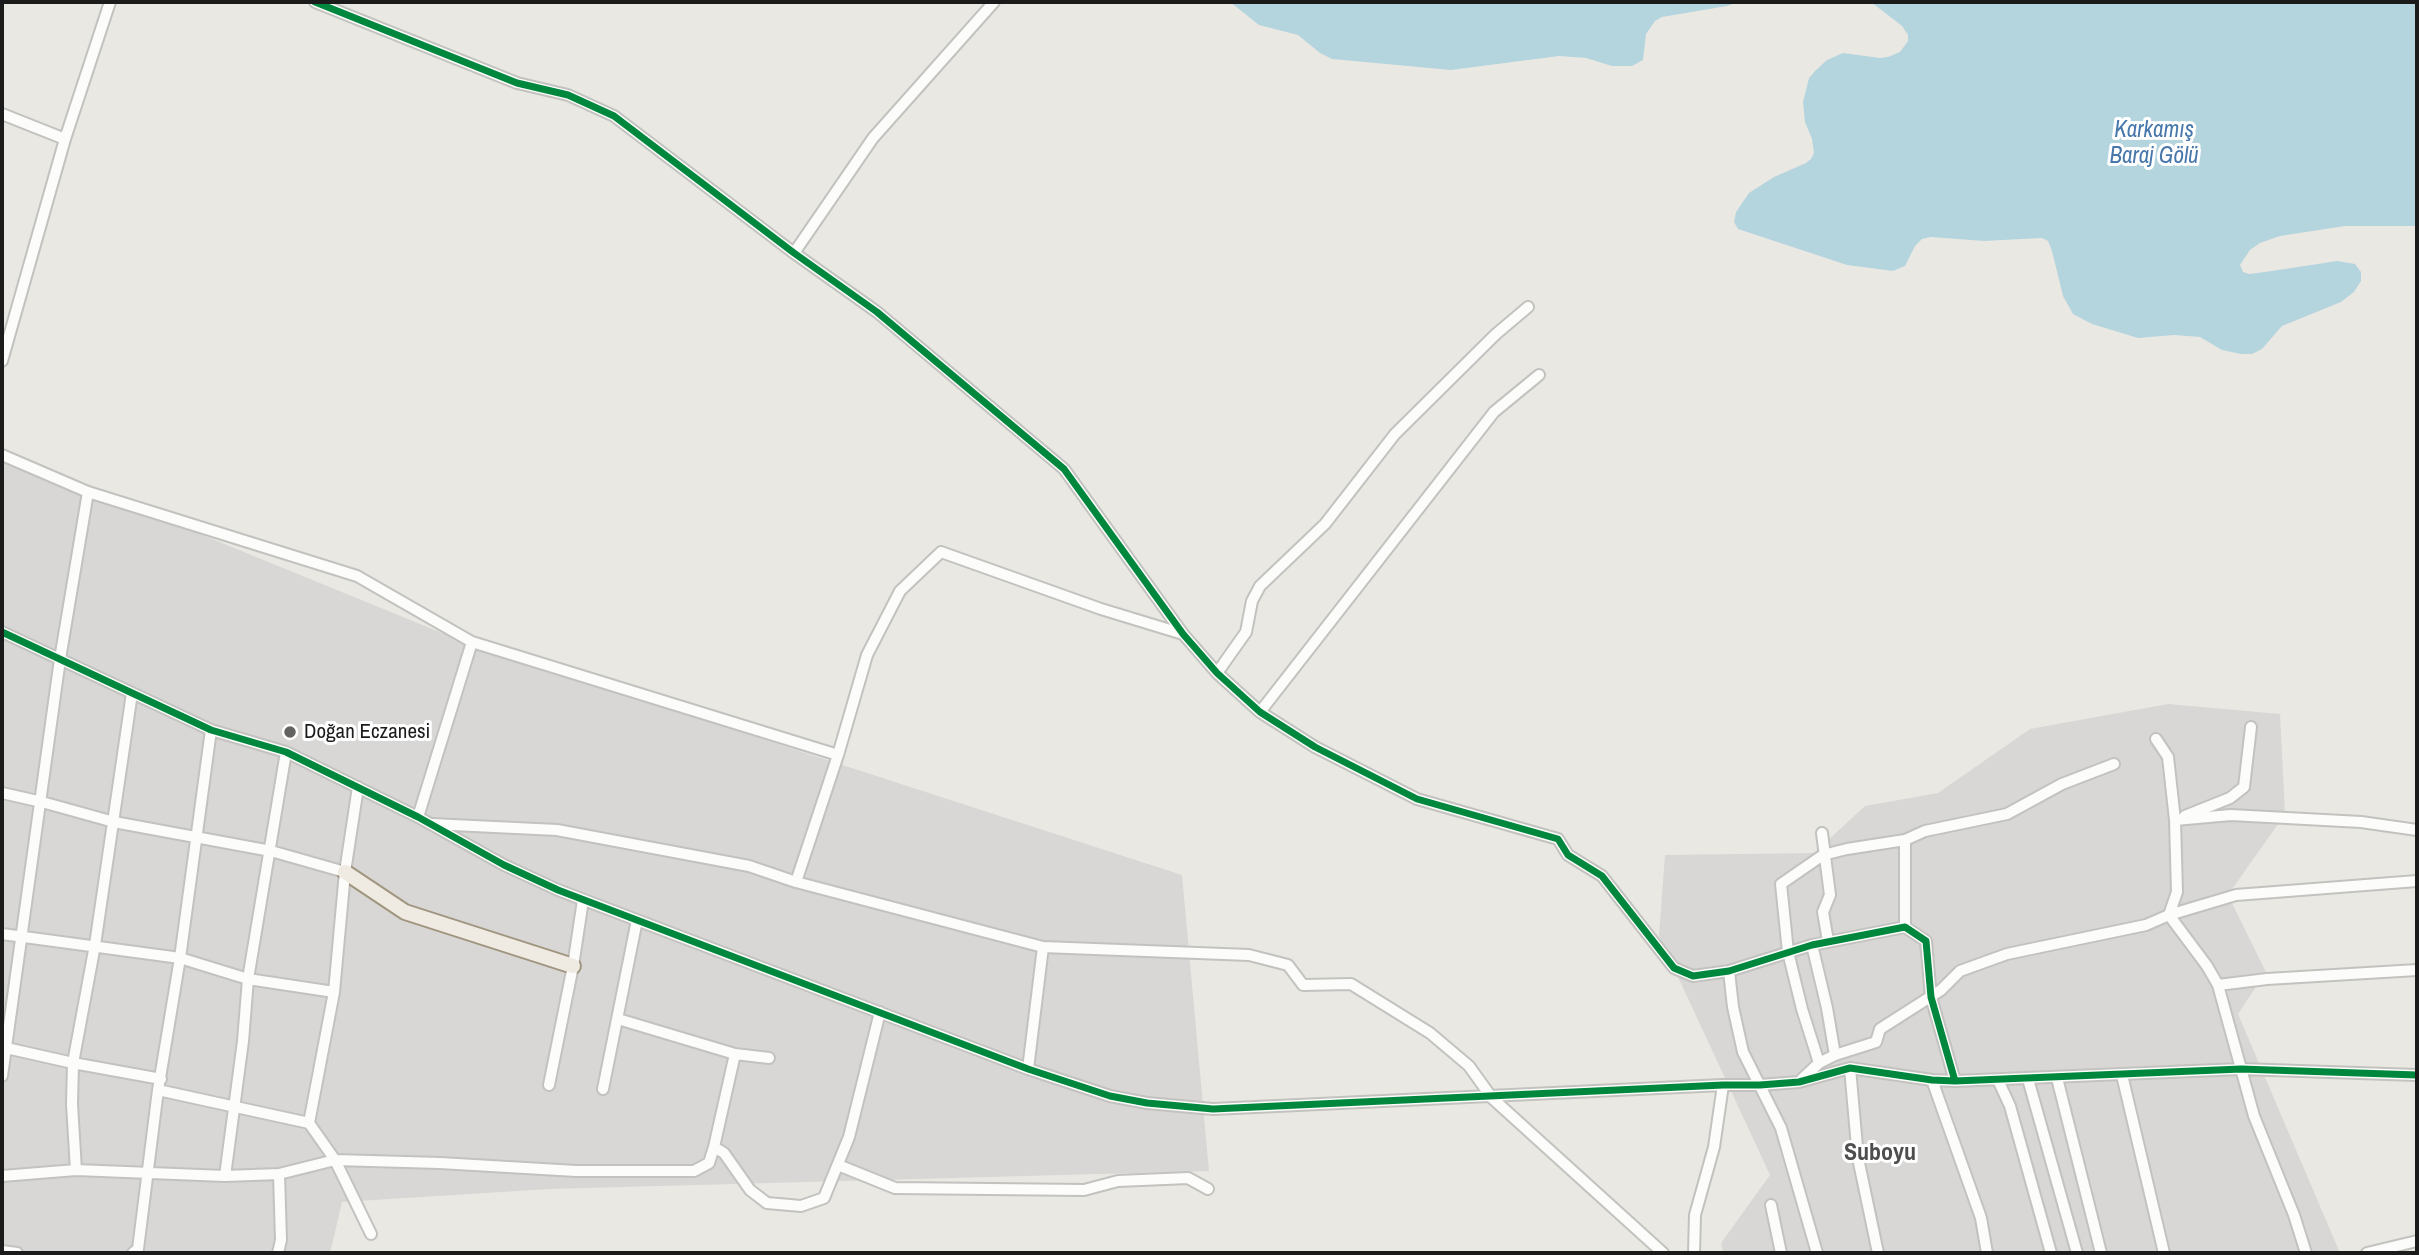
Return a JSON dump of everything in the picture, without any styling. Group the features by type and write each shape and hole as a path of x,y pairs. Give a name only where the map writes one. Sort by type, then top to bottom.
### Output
{"main road":[{"path":"345,872 405,912 573,966"}],"street":[{"path":"2,361 65,139 110,2"},
{"path":"315,2 517,83 568,95 614,117 877,312 1064,470 1183,634 1217,673 1260,712 1315,747 1417,799 1558,839 1568,855 1601,876 1674,968 1693,976 1729,971 1812,945 1905,927 1926,941 1931,996 1955,1081"},
{"path":"794,253 873,138 994,2"},
{"path":"2,114 65,139"},
{"path":"1217,673 1246,632 1252,601 1260,586 1325,524 1395,433 1496,334 1528,307"},
{"path":"1260,712 1494,412 1539,375"},
{"path":"2,455 88,492 357,576 471,642 838,755"},
{"path":"2,1076 60,660 88,492"},
{"path":"796,882 838,755 867,655 900,591 941,552 1101,609 1183,634"},
{"path":"2,632 211,730 286,752 418,817 504,865 583,900 1028,1069 1110,1096 1147,1104 1213,1109 1760,1085 1799,1082 1850,1068 1955,1081 2241,1069 2417,1075"},
{"path":"418,817 471,642"},
{"path":"76,1170 72,1104 74,1063 114,822 132,693"},
{"path":"2175,820 2230,797 2244,787 2251,727"},
{"path":"133,1253 138,1249 211,730"},
{"path":"2155,739 2168,757 2175,820 2176,892 2169,915"},
{"path":"225,1176 243,1041 248,979 286,752"},
{"path":"1819,1063 1788,952 1781,884 1823,855 1905,841 1925,831 2007,814 2028,800 2114,764"},
{"path":"309,1123 334,992 345,872 358,787"},
{"path":"2,793 114,822 271,851 345,872"},
{"path":"2175,820 2231,816 2361,822 2417,830"},
{"path":"429,823 557,830 749,866 796,882 1043,947 1249,955 1288,965 1303,985 1351,985 1430,1033 1469,1066 1492,1098 1663,1253"},
{"path":"1822,833 1830,895 1823,912 1828,942"},
{"path":"1905,841 1905,927"},
{"path":"1799,1082 1819,1063 1876,1042 1880,1030 1931,996 1960,971 2007,954 2146,925 2169,915 2236,895 2417,881"},
{"path":"549,1085 583,900"},
{"path":"2169,915 2218,985 2254,1116 2294,1215 2306,1253"},
{"path":"603,1089 637,920"},
{"path":"2,934 180,958 248,979 334,992"},
{"path":"1812,945 1835,1055"},
{"path":"1028,1069 1043,947"},
{"path":"2218,985 2267,979 2417,970"},
{"path":"1729,971 1733,1007 1743,1052 1781,1128 1817,1253"},
{"path":"714,1147 724,1153 750,1190 767,1203 800,1206 824,1198 849,1137 880,1012"},
{"path":"618,1019 735,1054 769,1058"},
{"path":"4,1047 160,1084 234,1107 309,1123 335,1160 371,1234"},
{"path":"2,1176 76,1170 225,1176 279,1174 335,1160 576,1171 694,1171 709,1163 735,1054"},
{"path":"1850,1068 1858,1158 1878,1253"},
{"path":"2122,1075 2164,1253"},
{"path":"2057,1077 2101,1253"},
{"path":"2028,1079 2077,1253"},
{"path":"1932,1080 1981,1218 1987,1253"},
{"path":"1998,1080 2010,1106 2051,1253"},
{"path":"1694,1253 1696,1215 1714,1147 1723,1085"},
{"path":"838,1165 895,1188 1084,1190 1118,1181 1188,1178 1208,1189"},
{"path":"278,1253 281,1240 279,1174"},
{"path":"1771,1205 1781,1253"},
{"path":"2367,1253 2417,1241"},
{"path":"2,1251 17,1253"}],"shaded area":[{"path":"2,453 469,644 1182,875 1209,1171 550,1189 342,1202 330,1253 2,1253"},
{"path":"2168,704 2280,714 2285,814 2228,895 2266,972 2238,1014 2340,1253 1723,1253 1721,1243 1770,1175 1659,936 1665,855 1814,853 1865,806 1938,793 2030,729"}],"water":[{"path":"1230,2 1738,2 1662,17 1655,21 1646,34 1643,60 1632,66 1612,66 1586,58 1559,56 1451,70 1332,59 1298,35 1259,25"},
{"name":"Karkamış Baraj Gölü","path":"1871,2 2417,2 2417,226 2345,226 2280,236 2260,243 2250,250 2240,265 2243,272 2249,274 2337,261 2355,264 2361,272 2361,281 2354,292 2341,302 2282,326 2262,349 2252,354 2222,350 2200,337 2174,335 2138,338 2092,324 2073,314 2063,296 2048,241 2042,238 1984,241 1931,237 1922,239 1915,246 1905,266 1893,271 1847,265 1738,229 1734,222 1736,212 1749,193 1774,177 1806,163 1814,153 1805,122 1803,102 1809,78 1816,70 1827,60 1843,53 1888,57 1900,52 1908,41 1908,35 1902,26"}],"cycle path":[{"path":"315,2 517,83 568,95 614,116 794,253 877,312 1064,469 1183,634 1217,673 1260,712 1315,747 1417,799 1558,839 1568,855 1602,876 1674,968 1693,976 1729,971 1812,945 1905,927 1926,941 1931,997 1955,1081"},
{"path":"2,632 211,730 286,752 418,817 504,865 558,890 1028,1069 1110,1096 1147,1103 1213,1109 1760,1085 1799,1082 1850,1068 1955,1081 2241,1069 2417,1075"}],"place":[{"name":"Doğan Eczanesi","path":"290,732"}],"district":[{"name":"Suboyu","path":"1880,1154"}]}
